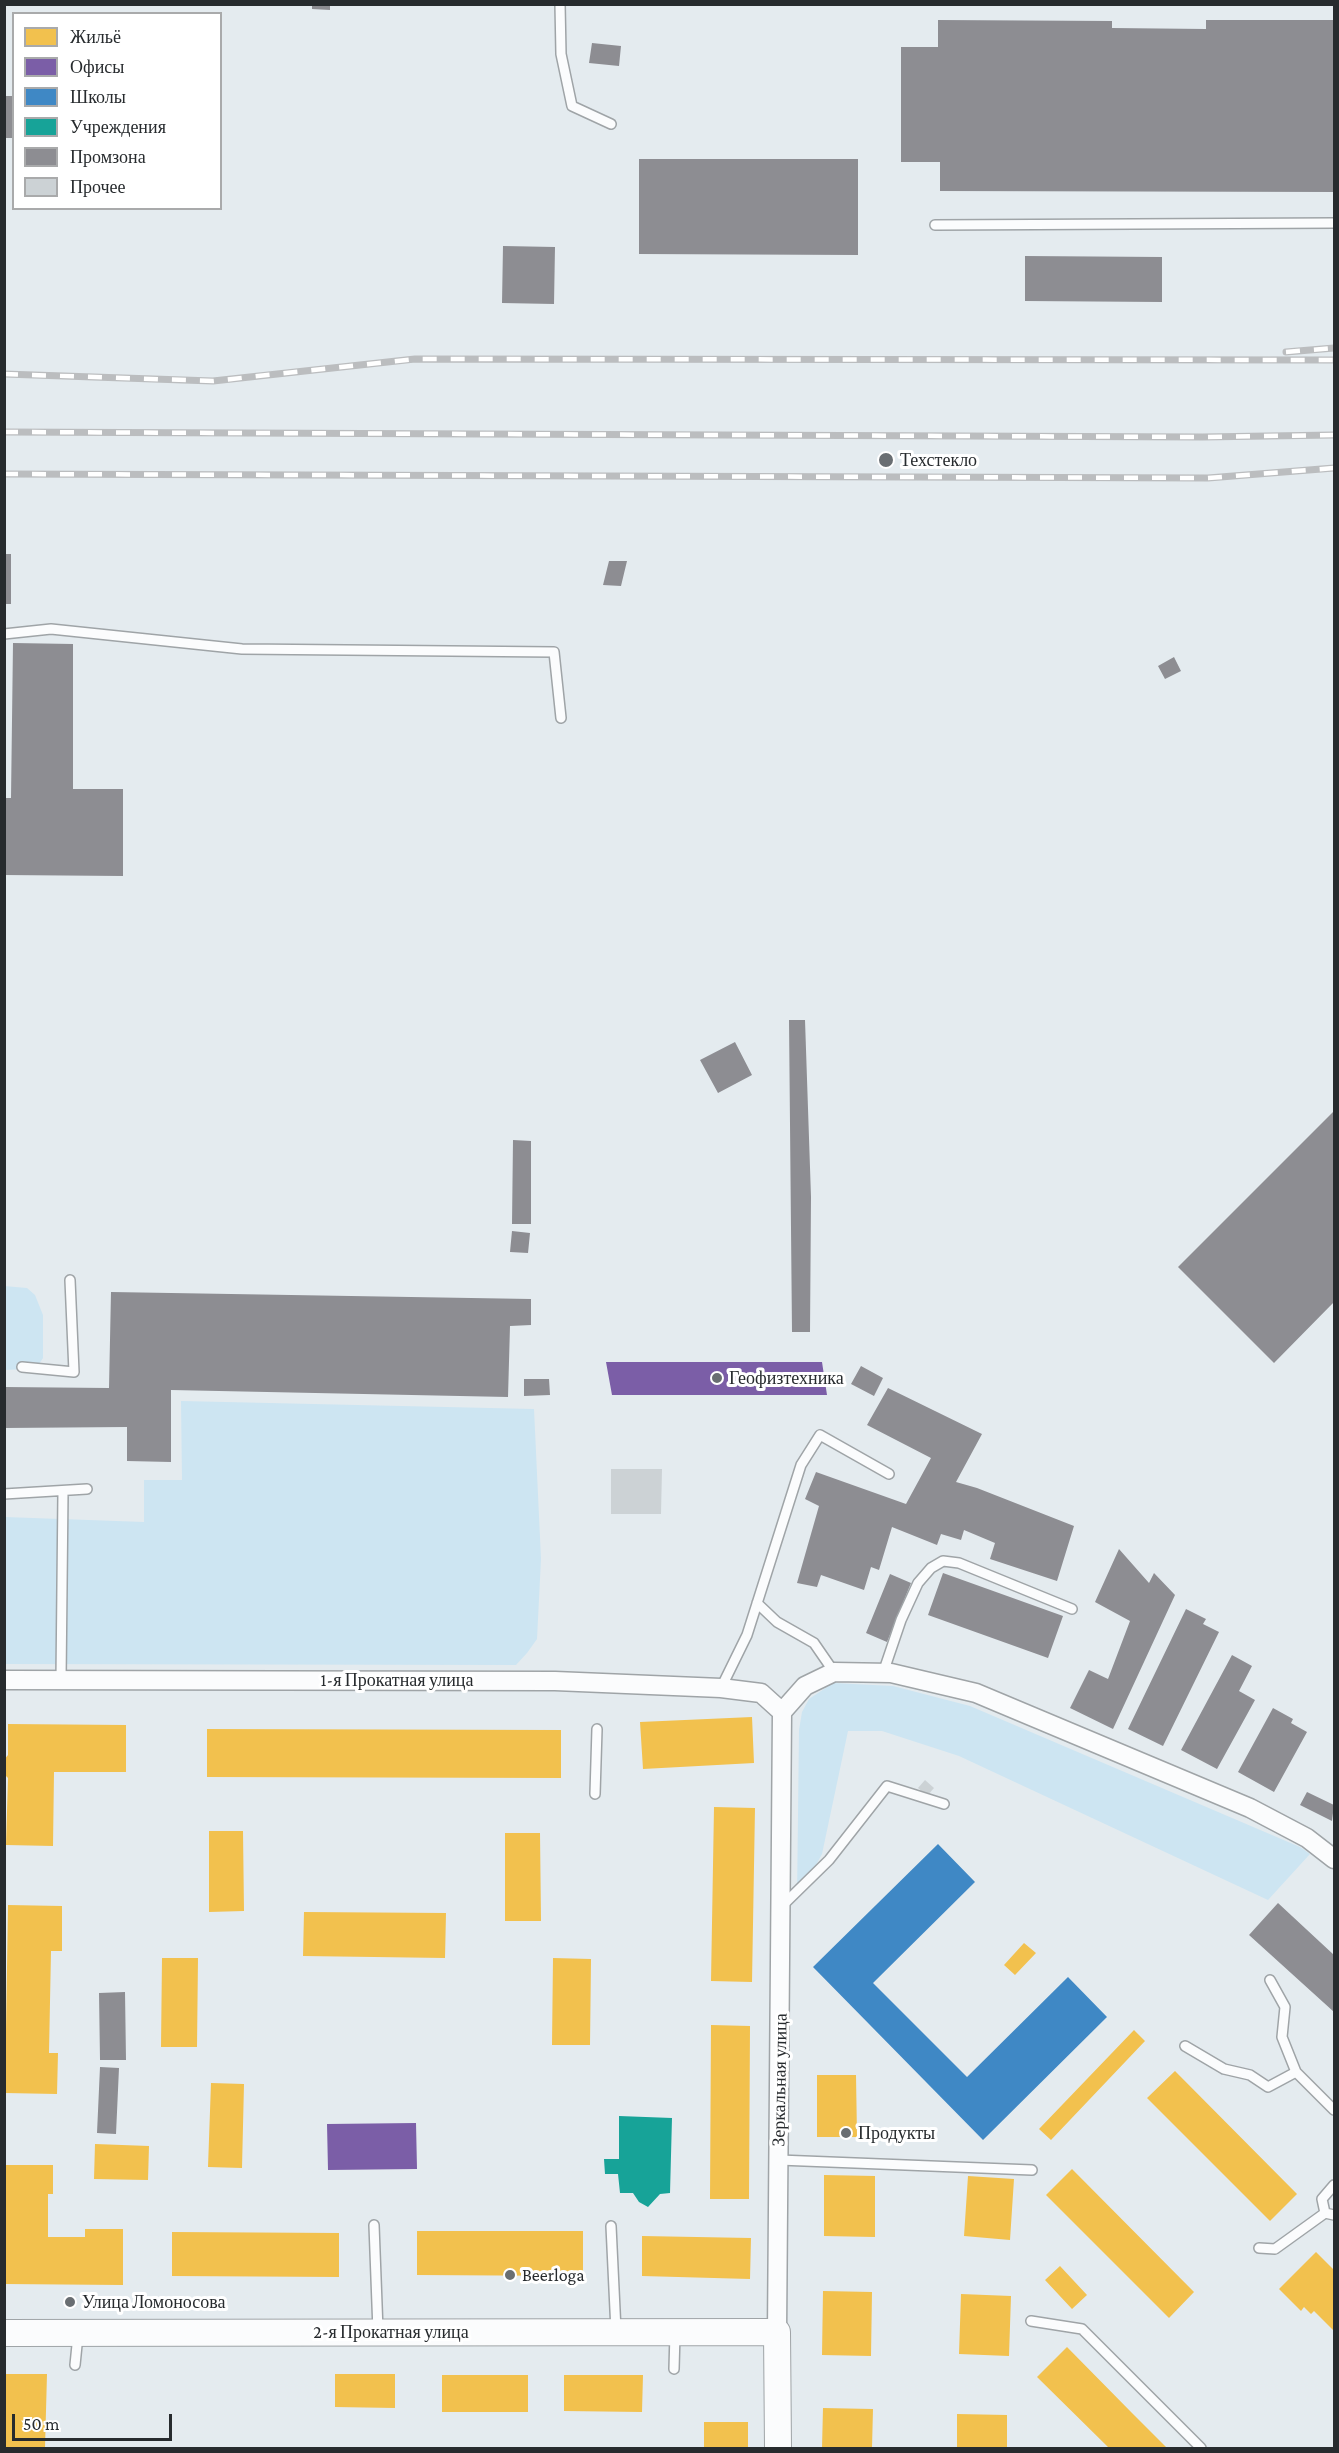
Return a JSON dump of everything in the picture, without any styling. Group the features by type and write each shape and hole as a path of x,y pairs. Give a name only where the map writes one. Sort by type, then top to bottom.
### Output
{"street":[{"path":"782,1712 805,1686 834,1672 883,1672 976,1693 1250,1808 1307,1838 1335,1859"},
{"name":"1-я Прокатная улица","path":"4,1680 555,1681 721,1688 760,1693 782,1712"},
{"name":"Зеркальная улица","path":"778,2448 782,1712"},
{"name":"2-я Прокатная улица","path":"4,2333 777,2332"}],"lane":[{"path":"560,4 561,54 572,106 611,124"},
{"path":"935,225 1335,223"},
{"path":"4,634 51,629 242,649 554,652 561,718"},
{"path":"22,1367 74,1372 70,1280"},
{"path":"721,1688 747,1635 801,1465 820,1435 889,1474"},
{"path":"4,1494 87,1489"},
{"path":"61,1680 63,1492"},
{"path":"883,1672 901,1620 918,1583 930,1568 943,1561 959,1563 1072,1609"},
{"path":"757,1604 777,1622 814,1643 834,1672"},
{"path":"595,1794 597,1730"},
{"path":"782,1906 829,1860 887,1786 944,1804"},
{"path":"1270,1980 1285,2007 1282,2037 1296,2072 1335,2110"},
{"path":"1185,2046 1224,2069 1250,2075 1268,2087 1296,2072"},
{"path":"779,2160 1032,2170"},
{"path":"1259,2248 1275,2249 1330,2214 1322,2199 1335,2185"},
{"path":"374,2225 378,2332"},
{"path":"611,2226 616,2332"},
{"path":"1031,2320 1082,2329 1201,2448"},
{"path":"674,2369 675,2332"},
{"path":"75,2365 78,2333"}],"shaded area":[{"path":"4,1286 27,1288 35,1295 43,1315 43,1358 39,1364 25,1369 5,1370"},
{"path":"181,1401 534,1409 541,1559 537,1639 516,1665 5,1664 5,1517 144,1522 144,1480 182,1480"},
{"path":"833,1683 893,1686 970,1706 1300,1847 1310,1854 1268,1900 959,1756 882,1731 848,1731 822,1854 797,1900 799,1730 802,1712 809,1699"}],"building: Жильё":[{"path":"752,1717 754,1763 643,1769 640,1722"},
{"path":"8,1724 126,1725 126,1772 54,1772 53,1846 6,1845 8,1778 4,1774 4,1760 8,1755"},
{"path":"207,1729 561,1730 561,1778 207,1777"},
{"path":"714,1807 755,1808 752,1982 711,1981"},
{"path":"209,1831 243,1831 244,1911 209,1912"},
{"path":"505,1833 540,1833 541,1921 505,1921"},
{"path":"8,1905 62,1906 62,1951 51,1951 49,2053 58,2053 57,2094 5,2093"},
{"path":"304,1912 446,1913 445,1958 303,1956"},
{"path":"1024,1943 1036,1953 1015,1975 1004,1965"},
{"path":"162,1958 198,1958 197,2047 161,2047"},
{"path":"553,1958 591,1959 590,2045 552,2045"},
{"path":"711,2025 750,2026 749,2199 710,2199"},
{"path":"1134,2030 1145,2041 1051,2140 1039,2129"},
{"path":"1175,2071 1297,2194 1270,2221 1147,2098"},
{"path":"817,2075 856,2075 857,2137 817,2137"},
{"path":"211,2083 244,2084 242,2168 208,2167"},
{"path":"95,2144 149,2146 148,2180 94,2179"},
{"path":"4,2165 53,2165 53,2194 48,2194 48,2237 85,2237 85,2229 123,2229 123,2285 4,2284"},
{"path":"1072,2169 1194,2292 1169,2318 1046,2195"},
{"path":"824,2175 875,2176 875,2237 824,2236"},
{"path":"968,2176 1014,2179 1010,2240 964,2236"},
{"path":"417,2231 583,2231 583,2276 417,2275"},
{"path":"172,2232 339,2233 339,2277 172,2276"},
{"path":"642,2236 751,2238 750,2279 642,2276"},
{"path":"1316,2252 1334,2270 1334,2331 1314,2311 1311,2314 1304,2307 1301,2311 1279,2289"},
{"path":"1060,2266 1087,2295 1072,2309 1045,2280"},
{"path":"823,2291 872,2292 871,2356 822,2355"},
{"path":"961,2294 1011,2296 1009,2356 959,2354"},
{"path":"1067,2347 1167,2448 1109,2448 1037,2377"},
{"path":"6,2374 47,2374 45,2448 4,2448"},
{"path":"335,2374 395,2374 395,2408 335,2407"},
{"path":"442,2375 528,2375 528,2412 442,2412"},
{"path":"564,2375 643,2375 642,2412 564,2411"},
{"path":"823,2408 873,2409 872,2448 822,2448"},
{"path":"957,2414 1007,2415 1007,2448 957,2448"},
{"path":"704,2422 748,2422 748,2448 704,2448"}],"building: Офисы":[{"name":"Геофизтехника","path":"606,1362 822,1362 827,1395 612,1395"},
{"path":"416,2123 417,2169 328,2170 327,2124"}],"building: Школы":[{"path":"938,1844 975,1882 873,1983 967,2077 1068,1977 1107,2017 983,2140 813,1967"}],"building: Учреждения":[{"path":"619,2116 672,2118 670,2193 660,2194 648,2207 639,2202 633,2193 620,2193 618,2174 605,2174 604,2159 619,2159"}],"building: Промзона":[{"path":"312,4 330,4 330,10 312,9"},
{"path":"938,20 1112,21 1112,28 1206,29 1206,20 1334,20 1334,192 940,191 940,162 901,162 901,47 938,47"},
{"path":"592,43 621,46 619,66 589,63"},
{"path":"6,96 12,96 12,138 4,138"},
{"path":"639,159 858,159 858,255 639,254"},
{"path":"503,246 555,247 554,304 502,303"},
{"path":"1025,256 1162,257 1162,302 1025,301"},
{"path":"4,554 11,554 11,604 4,604"},
{"path":"609,561 627,561 621,586 603,585"},
{"path":"13,643 73,644 73,789 123,789 123,876 4,875 4,798 11,798"},
{"path":"1174,657 1181,671 1165,679 1158,666"},
{"path":"789,1020 805,1020 811,1197 810,1332 792,1332"},
{"path":"735,1042 752,1075 718,1093 700,1060"},
{"path":"1334,1111 1334,1302 1274,1363 1178,1267"},
{"path":"513,1140 531,1141 531,1224 512,1224"},
{"path":"512,1231 530,1233 528,1253 510,1252"},
{"path":"111,1292 531,1299 531,1325 510,1326 508,1397 171,1390 171,1462 127,1461 127,1427 4,1428 4,1387 109,1388"},
{"path":"861,1366 883,1378 874,1396 851,1384"},
{"path":"524,1379 549,1379 550,1395 524,1396"},
{"path":"888,1388 982,1434 956,1482 1074,1526 1057,1581 990,1559 995,1543 964,1530 961,1540 941,1534 937,1545 892,1527 879,1570 871,1567 864,1590 821,1575 817,1587 797,1583 819,1506 805,1499 816,1472 906,1504 931,1458 867,1425"},
{"path":"1119,1549 1149,1583 1154,1573 1175,1595 1113,1729 1070,1708 1089,1670 1108,1679 1130,1621 1095,1602"},
{"path":"943,1573 1063,1616 1048,1658 928,1615"},
{"path":"890,1574 911,1583 887,1642 866,1633"},
{"path":"1186,1609 1206,1619 1203,1624 1219,1632 1163,1746 1128,1729"},
{"path":"1232,1655 1252,1666 1239,1691 1255,1700 1217,1769 1181,1750"},
{"path":"1273,1708 1293,1719 1291,1723 1307,1732 1274,1792 1238,1772"},
{"path":"1307,1792 1334,1805 1332,1821 1300,1805"},
{"path":"1278,1903 1334,1955 1334,2012 1249,1935"},
{"path":"125,1992 126,2060 100,2060 99,1993"},
{"path":"100,2067 119,2068 116,2134 97,2133"}],"building: Прочее":[{"path":"611,1469 662,1469 661,1514 611,1514"},
{"path":"925,1780 934,1788 927,1796 918,1788"}],"railway":[{"path":"1286,352 1334,348"},
{"path":"4,374 213,381 415,359 1334,360"},
{"path":"4,432 1202,437 1334,435"},
{"path":"4,474 1208,478 1334,468"}],"place":[{"name":"Техстекло","path":"886,460"},
{"name":"Геофизтехника","path":"717,1378"},
{"name":"Продукты","path":"846,2133"},
{"name":"Beerloga","path":"510,2275"},
{"name":"Улица Ломоносова","path":"70,2302"}]}
